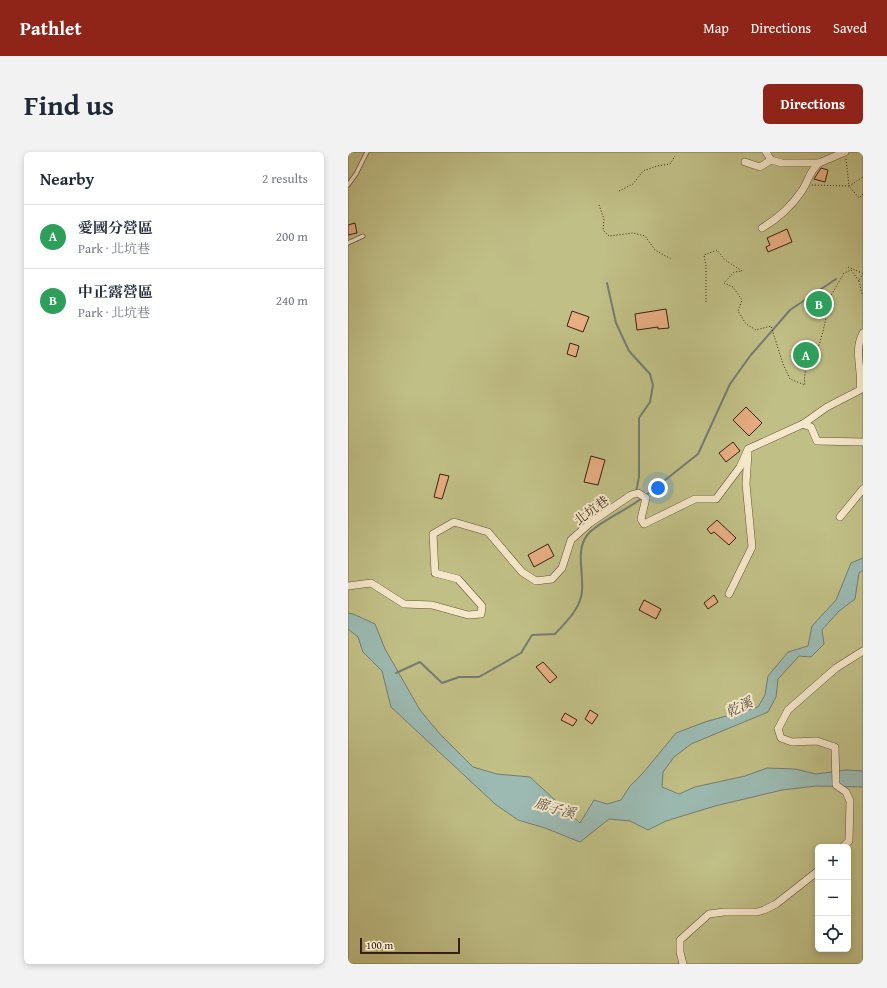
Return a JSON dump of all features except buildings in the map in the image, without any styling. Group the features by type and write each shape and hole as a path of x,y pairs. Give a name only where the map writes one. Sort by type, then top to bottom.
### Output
{"street":[{"path":"766,152 771,160 782,163 819,163 846,154"},
{"path":"745,162 760,167 771,160"},
{"path":"762,228 773,222 791,205 805,185 813,168 819,163"},
{"path":"729,594 752,547 746,484 748,449 803,424 827,407 860,390 862,382 858,343 863,333"},
{"path":"803,424 811,427 817,441 863,442"},
{"name":"北坑巷","path":"348,586 371,583 404,604 432,605 468,615 481,614 482,606 458,579 435,573 433,534 454,522 488,532 522,572 536,582 552,579 562,568 571,540 590,523 631,495 643,496 641,519 644,524 696,499 716,499 740,467 748,449"},
{"path":"840,517 863,489"},
{"path":"846,844 849,841 850,801 846,792 836,785 835,747 817,741 792,742 781,738 778,729 788,710 818,687 836,668 863,651"},
{"path":"683,964 680,952 680,940 685,933 709,914 724,912 757,912 764,910 781,900 815,873"}],"lane":[{"path":"348,185 356,174 367,152"},
{"path":"348,243 363,236"}],"path":[{"path":"846,154 849,186 859,198 863,194"},
{"path":"619,191 633,184 643,171 657,166 670,164 675,156"},
{"path":"805,185 849,186 863,177"},
{"path":"599,205 604,219 603,230 609,236 633,233 645,236 655,250 671,259"},
{"path":"706,302 706,266 704,255 717,250 725,260 742,272 734,272 724,283 734,287 742,300 738,311 746,324 756,330 771,326 783,364 790,379 805,386 803,376 818,347 826,322 829,298 844,273 851,270 859,281 862,294"},
{"path":"848,267 863,273 859,281"},
{"path":"813,301 829,298"}],"shaded area":[{"path":"348,152 863,152 863,964 348,964"}],"water":[{"name":"廍子溪","path":"863,558 863,570 859,573 855,599 839,611 822,630 824,644 811,657 799,656 778,679 776,697 768,712 691,744 674,757 663,772 662,787 679,794 695,787 745,776 767,768 795,769 816,774 846,770 863,771 863,787 816,786 782,790 715,806 666,821 648,830 630,821 609,819 580,842 545,828 518,820 495,804 391,707 382,671 363,652 358,637 348,629 348,613 375,624 385,649 420,710 439,733 473,767 497,774 530,777 580,823 594,800 607,804 621,800 630,786 643,773 676,733 705,722 758,707 765,695 768,676 788,652 808,646 812,626 836,600 851,563"}],"waterway":[{"path":"645,496 698,454 730,384 750,356 790,310 836,279"},
{"path":"607,283 616,323 629,351 650,374 653,385 650,402 639,418 639,477 636,492"},
{"path":"396,673 420,662 442,683 459,677 479,677 521,653 532,635 555,634 576,609 581,597 581,552 585,538 596,527 630,507 642,498"}],"place":[{"name":"中正露營區","path":"819,304"},
{"name":"愛國分營區","path":"806,355"}],"water label":[{"name":"乾溪","path":"739,707"}]}
